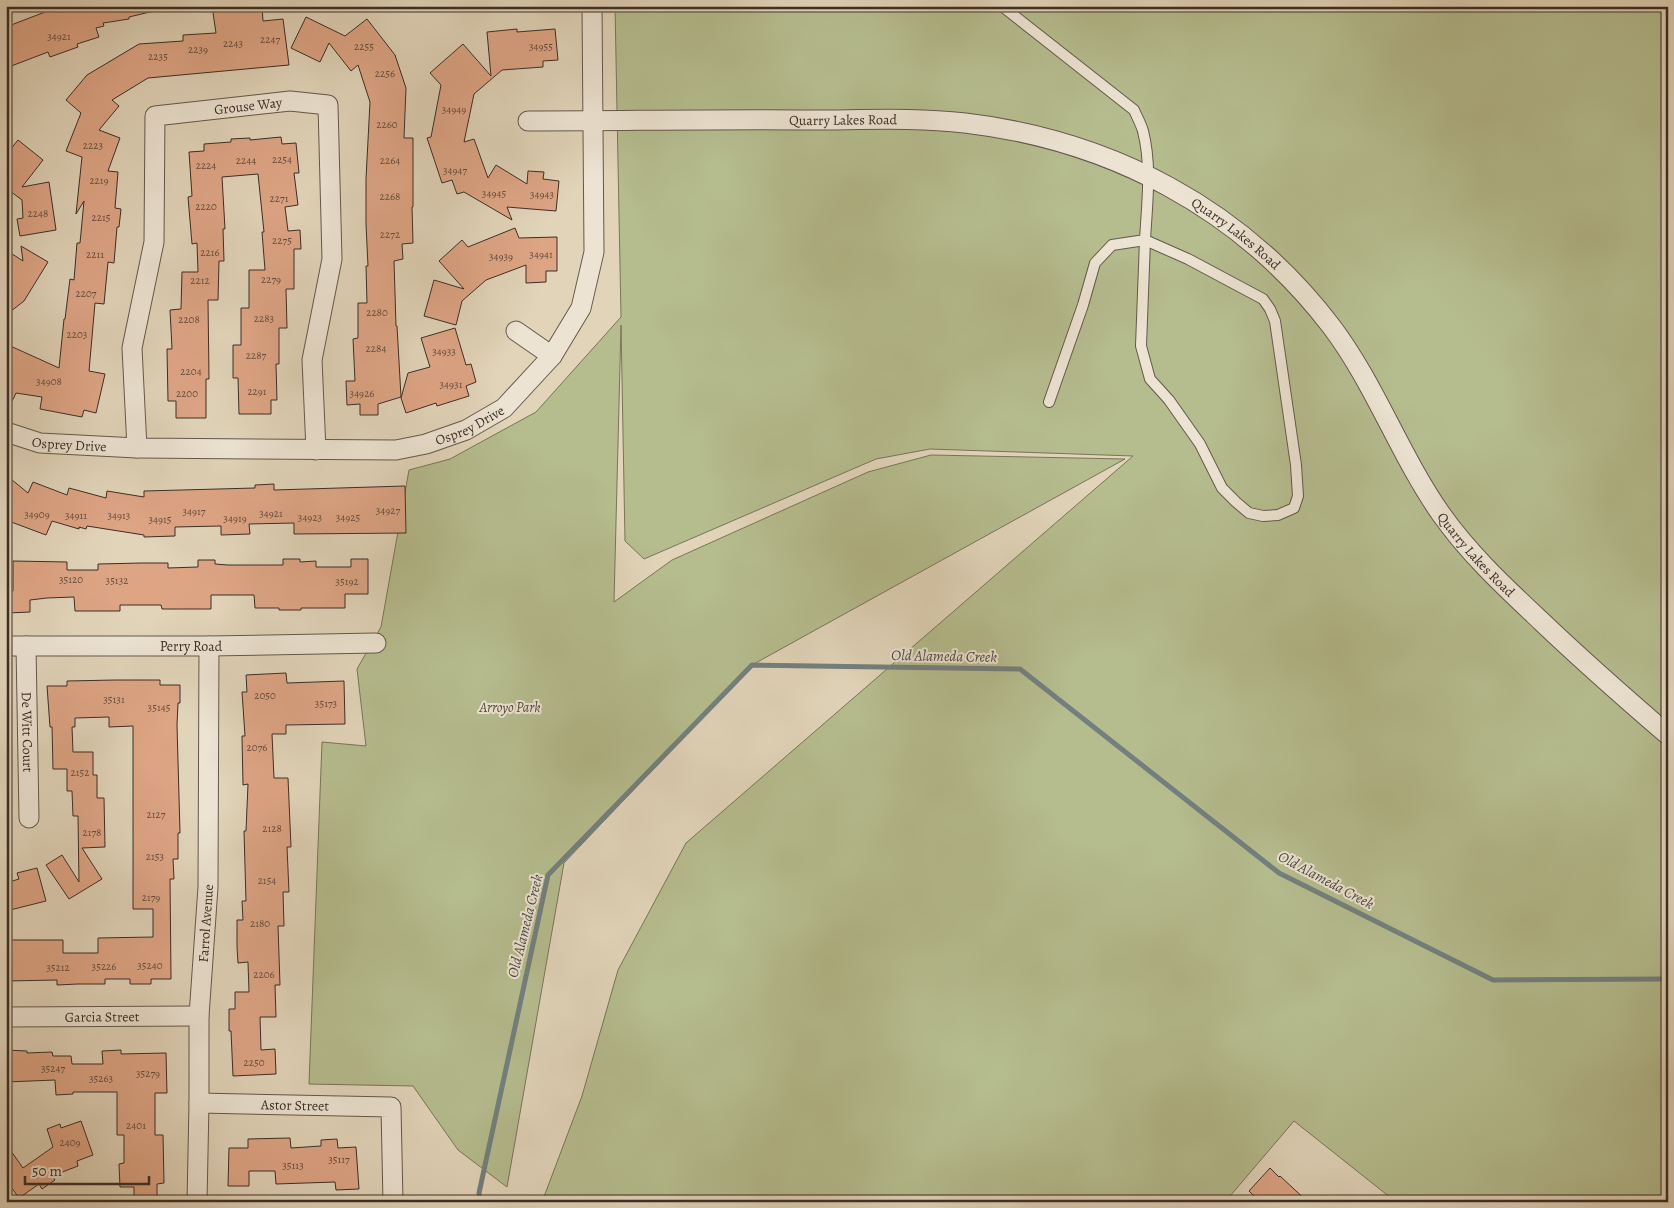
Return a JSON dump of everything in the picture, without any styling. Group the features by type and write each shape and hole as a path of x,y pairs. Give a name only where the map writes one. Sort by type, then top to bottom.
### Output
{"street":[{"name":"Osprey Drive","path":"6,432 40,443 137,448 396,450 426,444 466,430 504,408 552,356 582,308 594,252 592,6"},
{"name":"Grouse Way","path":"137,448 132,348 154,242 155,116 290,101 328,105 332,259 312,360 316,450"},
{"name":"Quarry Lakes Road","path":"528,121 714,119 917,120 962,123 1010,130 1060,141 1104,156 1149,175 1220,218 1260,251 1300,290 1330,324 1351,354 1420,480 1441,514 1466,545 1492,575 1611,686 1668,735"},
{"path":"516,332 552,356"},
{"name":"Perry Road","path":"6,646 210,646 376,643"},
{"name":"De Witt Court","path":"26,646 29,818"},
{"name":"Farrol Avenue","path":"197,1202 198,1016 208,887 210,646"},
{"name":"Garcia Street","path":"6,1017 198,1016"},
{"name":"Astor Street","path":"199,1104 391,1107 393,1202"}],"lane":[{"path":"1002,6 1134,110 1143,130 1149,175 1146,240 1141,346 1150,379 1169,400 1200,444 1222,488 1236,502 1249,513 1263,516 1278,515 1294,508 1298,496 1296,465 1275,321 1270,309 1263,299 1188,259 1146,240 1112,245 1095,263 1083,305 1049,402"}],"green space":[{"name":"Arroyo Park","path":"615,6 1668,6 1668,1202 1396,1202 1294,1121 1225,1202 542,1202 582,1096 618,970 686,843 1133,456 930,449 876,459 644,559 625,541 621,325 614,602 672,560 868,472 931,455 1125,459 752,665 564,863 507,1187 458,1150 413,1086 309,1084 322,742 366,746 357,669 381,627 409,470 450,459 536,412 621,317"}],"building":[{"path":"56,6 153,6 154,11 129,17 129,19 103,23 104,26 96,28 99,37 77,44 78,47 50,57 48,52 6,68 6,27"},
{"path":"212,6 262,6 263,21 283,19 289,65 148,78 112,100 119,106 99,130 120,138 108,171 118,172 115,208 121,209 119,227 117,227 114,263 108,262 104,304 95,303 89,371 105,374 96,413 84,410 82,417 40,409 42,397 16,393 6,414 6,344 59,368 64,319 70,279 74,280 77,243 80,243 84,201 76,214 82,157 66,151 81,113 66,100 87,75 139,44 183,41 183,35 216,33"},
{"path":"306,17 345,36 367,19 395,55 406,88 404,138 413,138 413,243 402,244 403,259 394,261 401,397 378,404 378,415 360,415 360,404 347,405 346,381 355,381 353,339 358,338 358,303 367,303 366,179 370,102 358,65 351,71 329,43 320,62 291,48"},
{"path":"517,29 517,32 555,29 558,60 543,61 543,67 502,70 474,94 464,142 474,139 488,178 496,165 527,184 528,171 544,172 543,179 559,181 556,211 507,207 512,220 464,192 457,194 452,180 442,183 427,138 431,137 441,85 430,73 463,44 491,76 487,32"},
{"path":"281,137 282,144 296,143 299,173 294,173 298,205 285,207 288,231 300,230 301,249 294,249 294,289 286,289 287,328 279,328 279,364 276,364 277,400 271,400 271,414 239,414 238,378 233,378 233,345 241,345 241,308 249,308 249,270 265,270 262,232 264,232 258,174 222,177 225,229 223,229 224,261 219,261 218,300 208,300 209,379 206,379 206,418 176,418 176,401 168,401 167,349 172,349 170,310 181,309 182,272 198,272 197,243 192,244 188,197 192,196 189,152 204,151 204,144 231,142 231,139 250,138 250,140"},
{"path":"18,140 43,160 22,187 49,182 56,230 20,236 17,219 23,218 22,200 6,188 6,155"},
{"path":"515,228 519,238 557,237 557,271 546,271 546,282 526,283 526,265 486,280 462,301 456,325 424,316 434,280 464,289 439,261 462,240 468,247"},
{"path":"21,246 48,262 24,301 6,315 6,250 23,261"},
{"path":"455,328 466,365 471,364 476,382 466,386 469,396 437,406 436,403 406,413 401,398 408,373 430,367 421,338"},
{"path":"6,475 28,493 33,482 67,495 69,488 106,498 107,491 144,497 144,491 255,488 255,485 274,484 274,490 405,486 406,533 294,534 294,523 249,524 250,534 221,535 221,526 175,527 175,536 144,537 144,535 87,526 86,529 79,527 79,529 52,521 46,535 6,520"},
{"path":"283,559 300,559 300,562 316,561 316,567 351,567 351,559 368,559 368,594 345,594 345,608 301,608 301,610 255,608 254,595 211,595 211,609 162,609 161,605 120,605 120,611 75,611 74,597 47,598 30,600 30,612 8,613 8,591 13,591 13,561 67,562 67,570 98,570 98,564 168,563 168,568 198,567 198,560 215,560 215,564 228,565 283,565"},
{"path":"286,673 287,683 344,681 345,724 286,725 286,734 272,734 274,778 288,778 291,847 287,847 289,892 283,892 284,926 278,926 280,985 275,985 276,1017 260,1017 261,1050 275,1049 276,1074 233,1076 229,1009 235,1009 235,992 249,992 248,962 238,963 237,947 237,920 243,920 242,901 246,901 244,831 246,831 248,784 243,785 242,736 245,736 242,692 247,692 246,675"},
{"path":"160,680 160,685 180,685 177,725 180,833 178,833 178,859 173,859 174,879 170,879 171,979 151,979 151,984 130,984 130,979 105,979 105,984 57,985 57,980 6,981 6,940 63,940 63,953 98,953 98,938 153,937 153,909 133,909 133,726 109,727 109,717 75,718 75,727 72,727 73,752 93,752 93,775 97,775 97,798 104,798 105,847 82,848 102,879 69,899 46,865 62,855 79,882 78,816 73,816 72,791 67,791 67,769 53,769 52,727 50,727 47,686 67,686 67,681"},
{"path":"37,868 46,901 6,911 6,883 19,879 17,873"},
{"path":"6,1050 27,1051 27,1053 52,1052 53,1056 71,1056 72,1064 103,1064 102,1051 121,1050 121,1054 166,1053 167,1093 155,1093 155,1135 163,1135 164,1183 157,1184 157,1198 134,1199 134,1187 120,1187 119,1164 124,1163 124,1135 117,1135 117,1092 73,1092 73,1094 56,1095 55,1080 6,1082"},
{"path":"81,1121 93,1155 77,1161 78,1166 52,1176 55,1180 42,1189 39,1184 19,1198 6,1180 6,1144 23,1168 53,1147 47,1129 60,1124 61,1128"},
{"path":"290,1138 291,1148 321,1146 321,1140 337,1139 338,1148 356,1147 359,1189 336,1190 335,1182 276,1184 275,1171 249,1171 249,1186 228,1186 229,1148 248,1148 248,1139"},
{"path":"1270,1168 1308,1202 1260,1202 1249,1191"}],"waterway":[{"name":"Old Alameda Creek","path":"480,1202 479,1193 548,875 752,665 1020,669 1279,873 1493,980 1668,979"}]}
